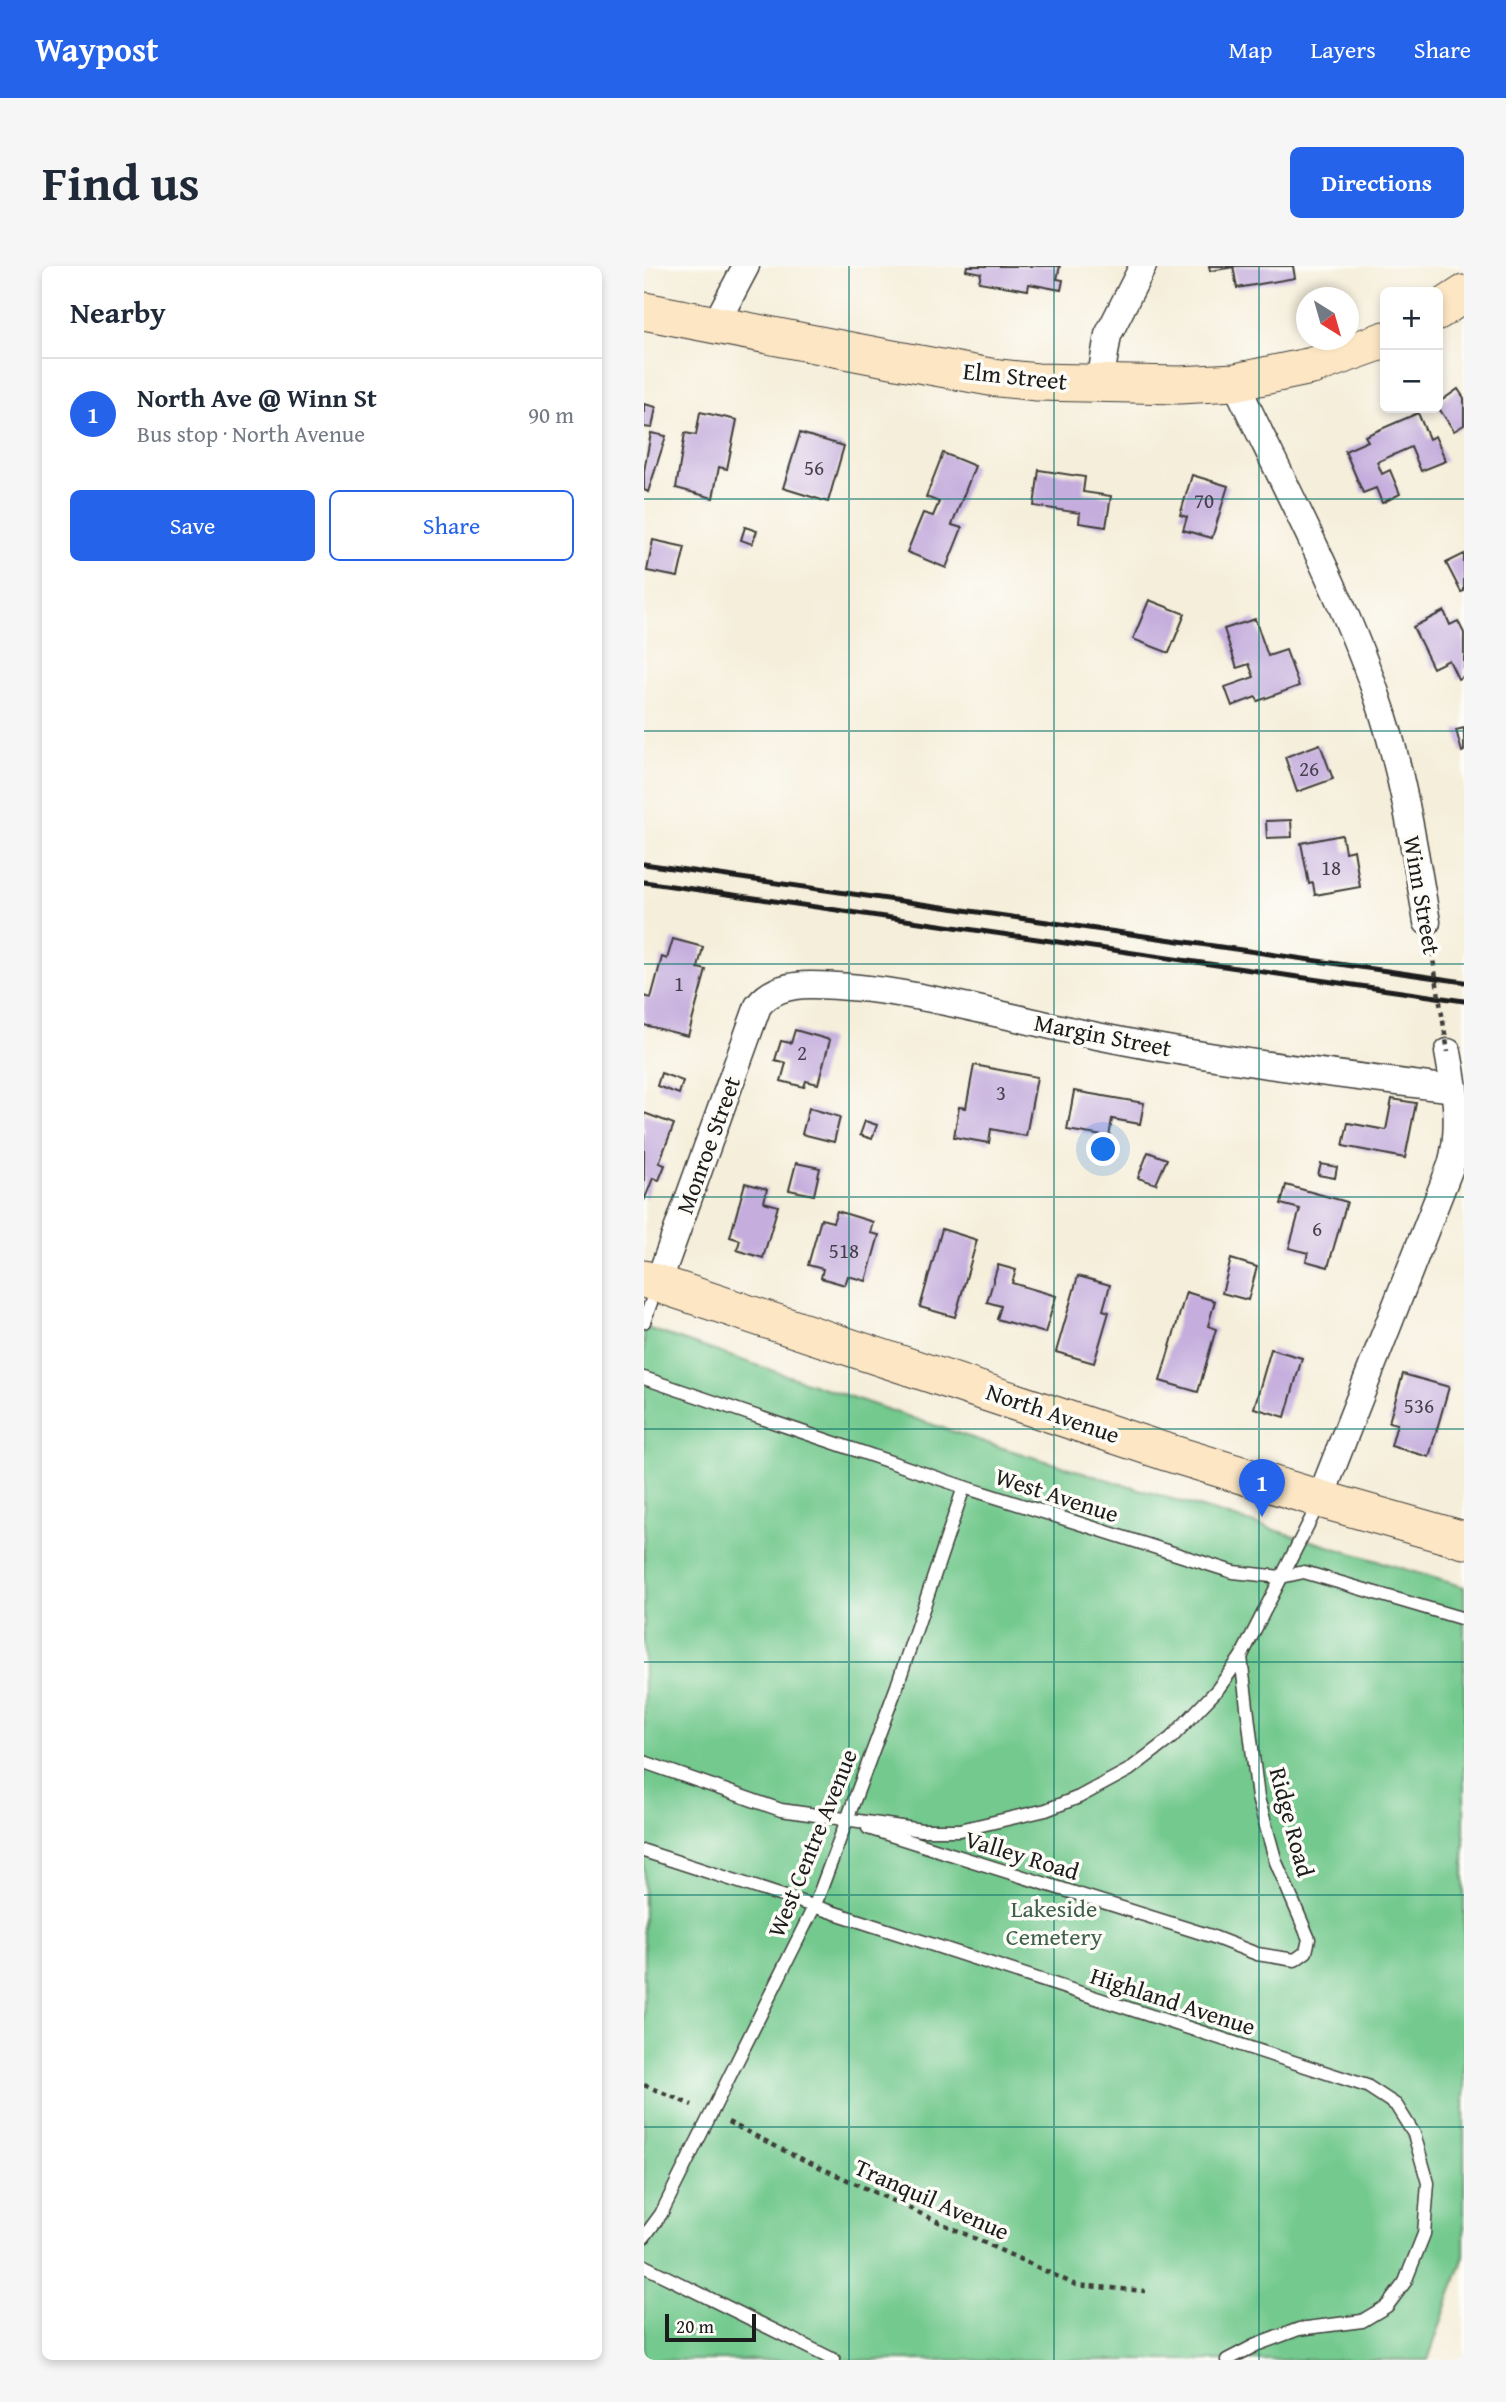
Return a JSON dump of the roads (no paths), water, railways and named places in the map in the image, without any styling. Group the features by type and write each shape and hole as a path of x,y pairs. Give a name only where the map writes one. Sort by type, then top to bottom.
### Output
{"street":[{"path":"715,325 746,266"},
{"path":"1100,383 1108,335 1143,266"},
{"path":"1443,308 1464,294"},
{"name":"Elm Street","path":"644,311 990,377 1037,382 1179,385 1235,382 1312,366 1380,342"},
{"name":"Winn Street","path":"1235,382 1339,600 1377,696 1398,773 1427,922"},
{"name":"Margin Street","path":"758,1006 765,998 779,990 798,985 881,991 1099,1036 1262,1063 1454,1089"},
{"name":"Monroe Street","path":"651,1281 758,1006"},
{"path":"1320,1499 1451,1166 1458,1124 1448,1052"},
{"name":"North Avenue","path":"651,1281 1163,1451 1464,1540"}],"lane":[{"path":"644,1322 651,1281"},
{"name":"West Avenue","path":"644,1378 964,1487 1233,1572 1281,1577 1304,1572 1464,1619"},
{"name":"West Centre Avenue","path":"644,2237 661,2214 815,1905 897,1686 964,1487"},
{"path":"644,1762 781,1811 845,1821 922,1830 960,1830 1046,1810 1079,1797 1129,1770 1171,1738 1217,1690 1241,1657 1303,1539 1320,1499"},
{"name":"Ridge Road","path":"1241,1657 1258,1798 1276,1862 1308,1939 1306,1952"},
{"name":"Valley Road","path":"845,1821 1212,1936 1256,1954 1295,1960 1306,1952"},
{"name":"Highland Avenue","path":"644,1851 1367,2086 1396,2105 1414,2134 1428,2183 1424,2234 1405,2282 1387,2306 1362,2321 1299,2329 1256,2345 1227,2360"},
{"path":"644,2266 834,2360"}],"railway":[{"path":"644,864 1464,982"},
{"path":"644,882 1464,1001"}],"place":[{"name":"North Ave @ Winn St","path":"1262,1517"}],"park label":[{"name":"Lakeside Cemetery","path":"1054,1922"}]}
